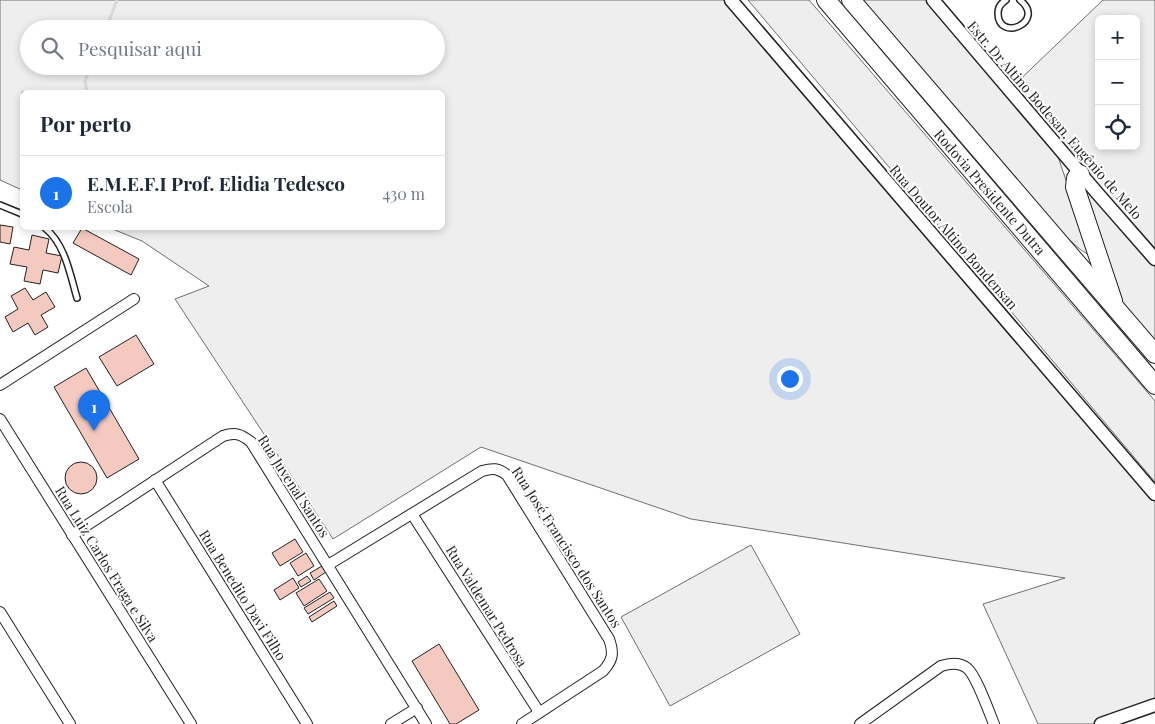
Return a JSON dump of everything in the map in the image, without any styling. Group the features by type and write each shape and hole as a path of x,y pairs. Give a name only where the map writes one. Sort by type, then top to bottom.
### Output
{"highway":[{"name":"Rodovia Presidente Dutra","path":"826,0 1155,385"},
{"name":"Rodovia Presidente Dutra","path":"851,0 1155,354"},
{"path":"1080,174 1076,178 1075,187 1116,309"}],"street":[{"name":"Rua Doutor Altino Bondensan","path":"731,0 1155,494"},
{"name":"Estr. Dr Altino Bodesan, Eugênio de Melo","path":"933,0 1080,174 1155,259"},
{"path":"0,385 134,299"},
{"name":"Rua Luiz Carlos Fraga e Silva","path":"0,419 191,724"},
{"name":"Rua Juvenal Santos","path":"72,535 223,436 233,433 242,435 251,442 426,724"},
{"name":"Rua José Francisco dos Santos","path":"328,565 482,471 492,468 500,469 507,475 609,638 613,650 611,662 603,670 539,712"},
{"name":"Rua Benedito Davi Filho","path":"155,480 308,724"},
{"name":"Rua Valdemar Pedrosa","path":"412,514 539,712"},
{"path":"0,612 70,724"},
{"path":"860,724 941,666 950,663 967,668 973,676 994,724"},
{"path":"1101,724 1155,705"},
{"path":"391,724 417,708"},
{"path":"522,724 539,712"}],"lane":[{"path":"1002,1 998,8 1000,22 1011,29 1018,28 1024,24 1027,18 1028,11 1026,5 1020,0"},
{"path":"0,205 20,213"},
{"path":"47,230 55,237 64,255 77,298"}],"shaded area":[{"path":"0,0 732,0 1155,494 1155,705 1101,724 1038,724 983,604 1065,578 691,519 481,447 333,539 175,299 209,286 142,241 115,230 445,230 445,90 20,90 20,189 0,180"},
{"path":"748,0 809,0 1155,401 1155,482"},
{"path":"851,0 933,0 1009,90 1103,0 1155,0 1155,257 1053,142 1092,257 1081,250 1016,193"},
{"path":"1076,178 1155,259 1155,354 1116,309"},
{"path":"751,545 800,634 670,706 621,617"}],"building":[{"path":"0,225 13,227 10,244 0,242"},
{"path":"81,230 86,230 139,259 131,275 73,243"},
{"path":"32,235 49,239 46,253 62,256 58,273 43,270 40,284 24,281 27,267 10,264 14,247 29,250"},
{"path":"25,288 33,300 46,292 55,307 41,315 48,327 35,335 28,323 13,332 5,317 18,309 11,296"},
{"path":"136,335 154,364 117,386 99,357"},
{"path":"86,368 139,459 107,478 54,387"},
{"path":"81,462 92,467 97,478 92,489 81,494 70,489 65,478 70,467"},
{"path":"295,539 303,552 280,566 272,553"},
{"path":"306,553 314,566 298,576 290,563"},
{"path":"322,566 326,572 314,580 310,573"},
{"path":"307,576 311,581 301,587 298,582"},
{"path":"293,578 299,588 280,600 274,590"},
{"path":"319,579 327,591 304,606 296,593"},
{"path":"330,592 334,598 308,614 304,608"},
{"path":"334,601 337,606 312,622 309,617"},
{"path":"439,644 479,710 456,724 450,724 412,661"}],"waterway":[{"path":"109,20 117,0"},
{"path":"87,75 85,81 87,90"}],"place":[{"name":"E.M.E.F.I Prof. Elidia Tedesco","path":"94,431"}]}
